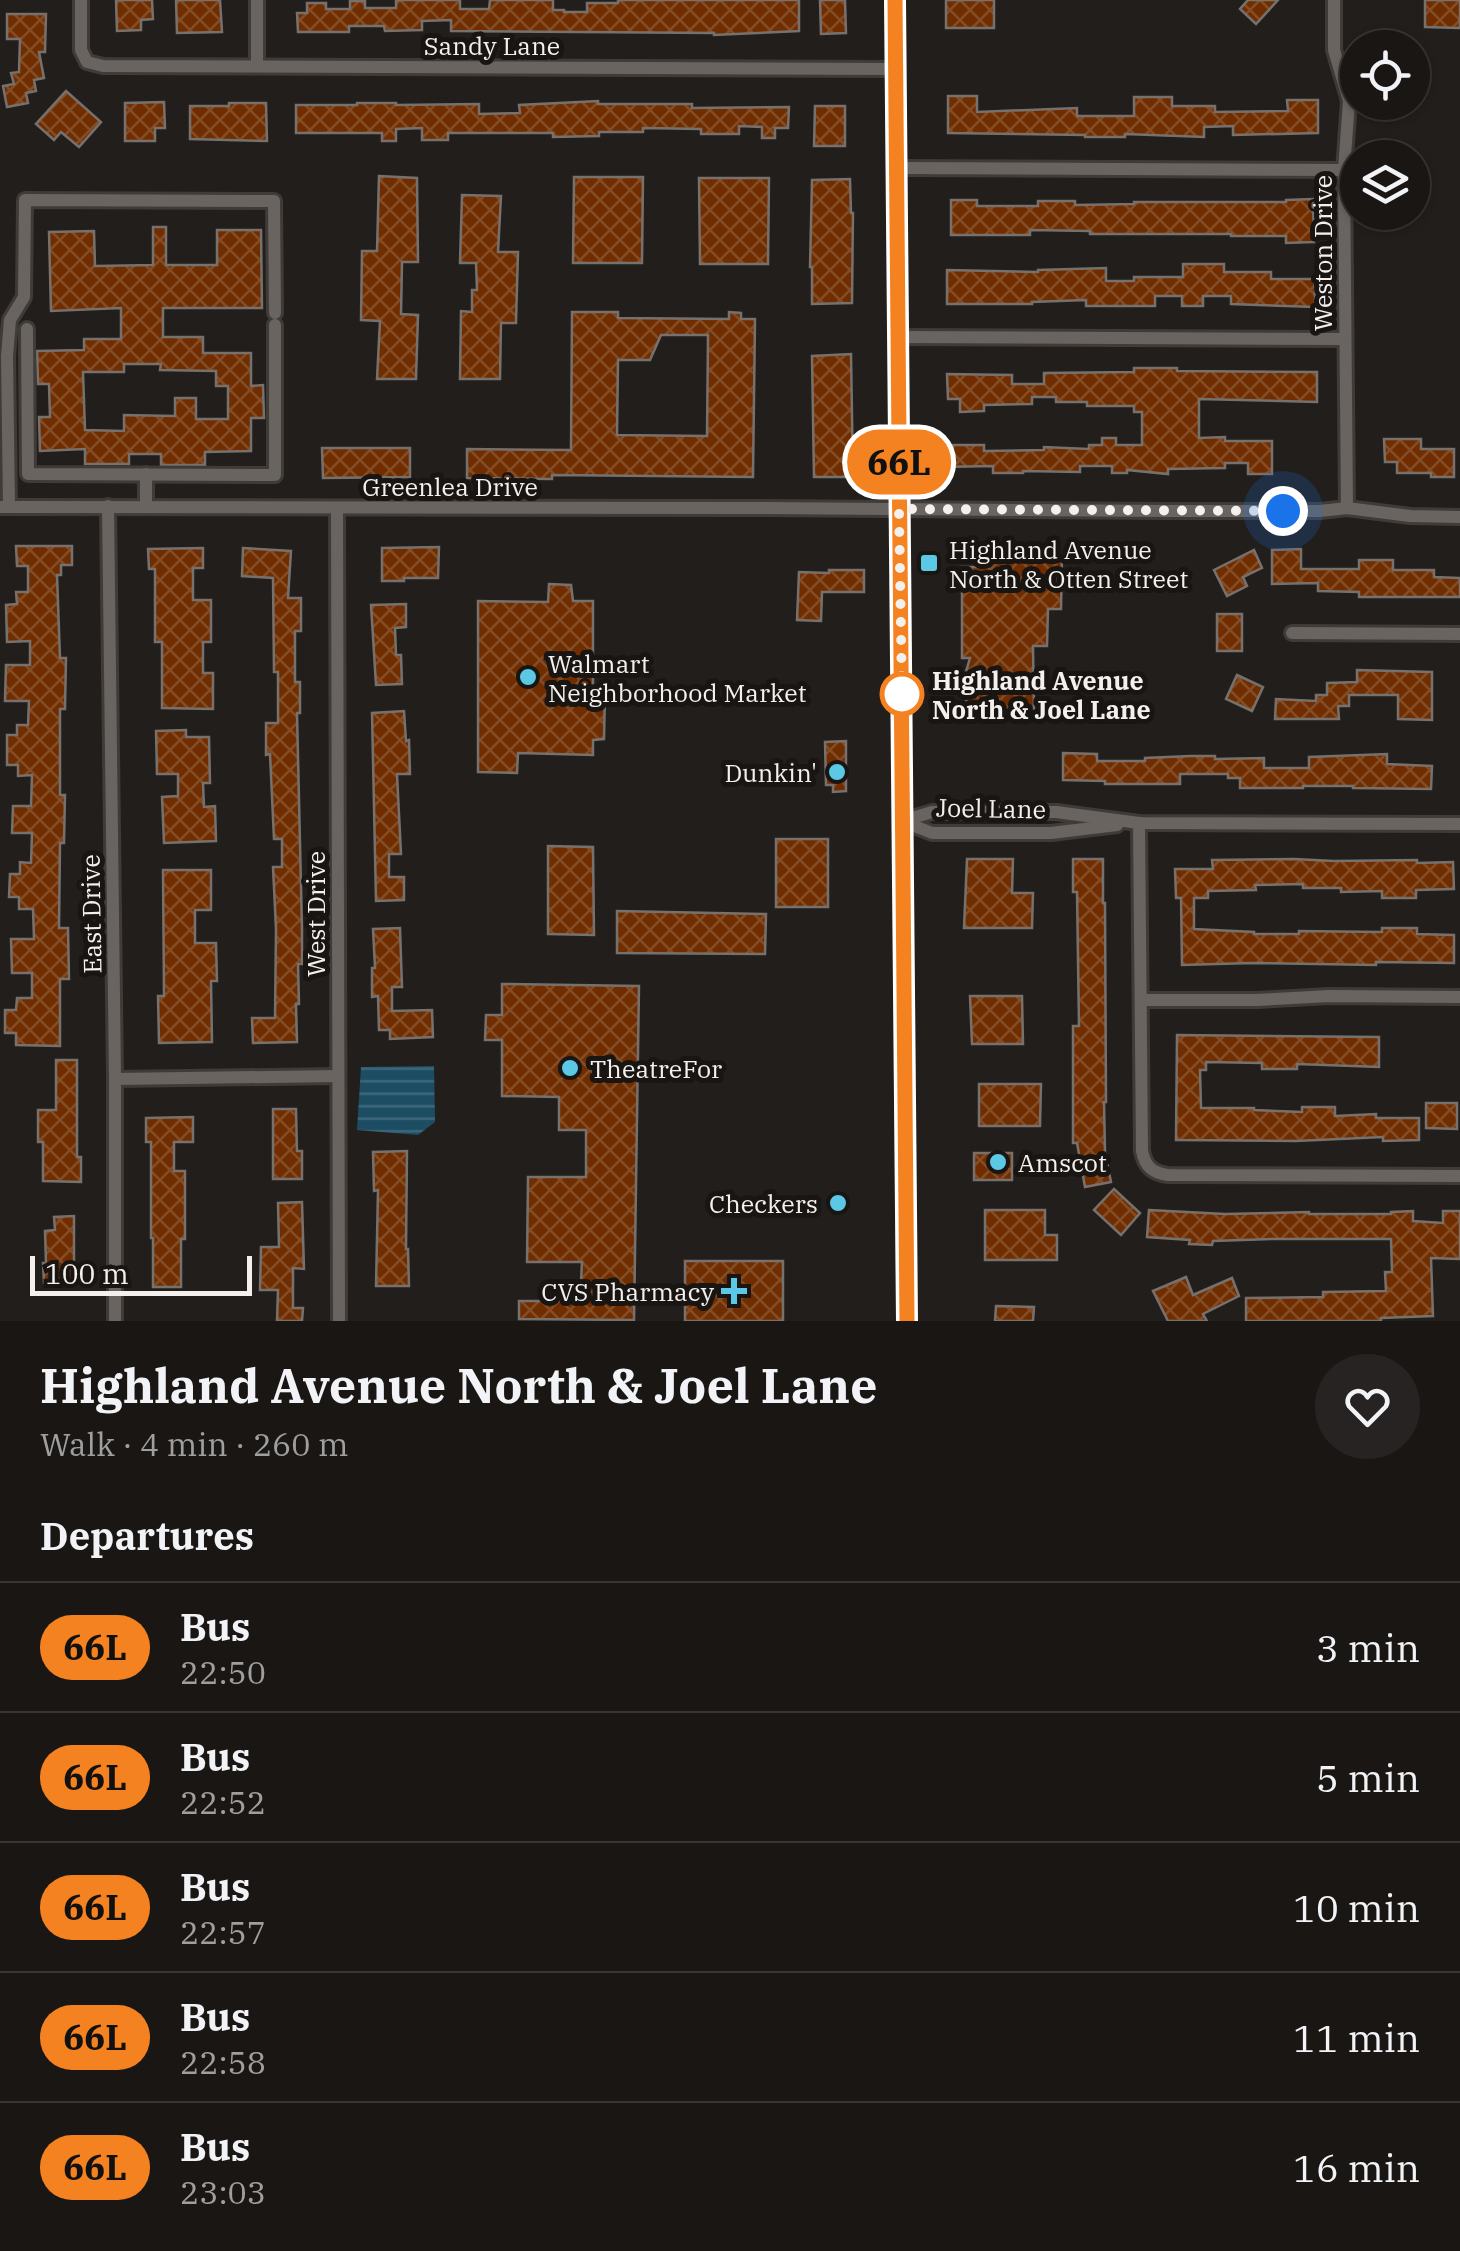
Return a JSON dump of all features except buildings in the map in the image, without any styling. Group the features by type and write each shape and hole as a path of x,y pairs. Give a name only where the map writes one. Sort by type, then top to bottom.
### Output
{"street":[{"name":"Sandy Lane","path":"81,0 81,50 88,62 102,66 896,69"},
{"path":"257,0 257,66"},
{"path":"895,0 906,1321"},
{"name":"Weston Drive","path":"1334,0 1334,50 1348,101 1346,140"},
{"path":"897,168 1340,170"},
{"path":"4,507 7,356 10,320 24,297 25,200 274,200 275,475 28,474 27,329"},
{"name":"Weston Drive","path":"1344,230 1347,508"},
{"path":"898,337 1345,339"},
{"path":"146,474 146,506"},
{"name":"East Drive","path":"108,506 116,1321"},
{"name":"Greenlea Drive","path":"4,507 1188,511 1347,508 1460,517"},
{"name":"West Drive","path":"337,508 339,1321"},
{"path":"1292,633 1460,634"},
{"name":"Joel Lane","path":"902,820 932,812 1056,812 1139,822 1460,824"},
{"name":"Joel Lane","path":"902,820 932,833 1052,833 1139,822"},
{"path":"1139,822 1142,1150 1150,1169 1168,1175 1460,1176"},
{"path":"1141,1000 1460,997"},
{"path":"115,1079 338,1076"}],"water":[{"path":"434,1066 435,1122 418,1135 357,1130 361,1067"}],"bus line":[{"name":"66L","path":"895,0 907,1321"}],"place":[{"name":"Highland Avenue North & Otten Street","path":"929,563"},
{"name":"Walmart Neighborhood Market","path":"528,677"},
{"name":"Highland Avenue North & Joel Lane","path":"902,694"},
{"name":"Dunkin'","path":"837,772"},
{"name":"TheatreFor","path":"570,1068"},
{"name":"Amscot","path":"998,1162"},
{"name":"Checkers","path":"838,1203"},
{"name":"CVS Pharmacy","path":"734,1291"}],"route":[{"path":"902,694 899,509 1283,511"}]}
